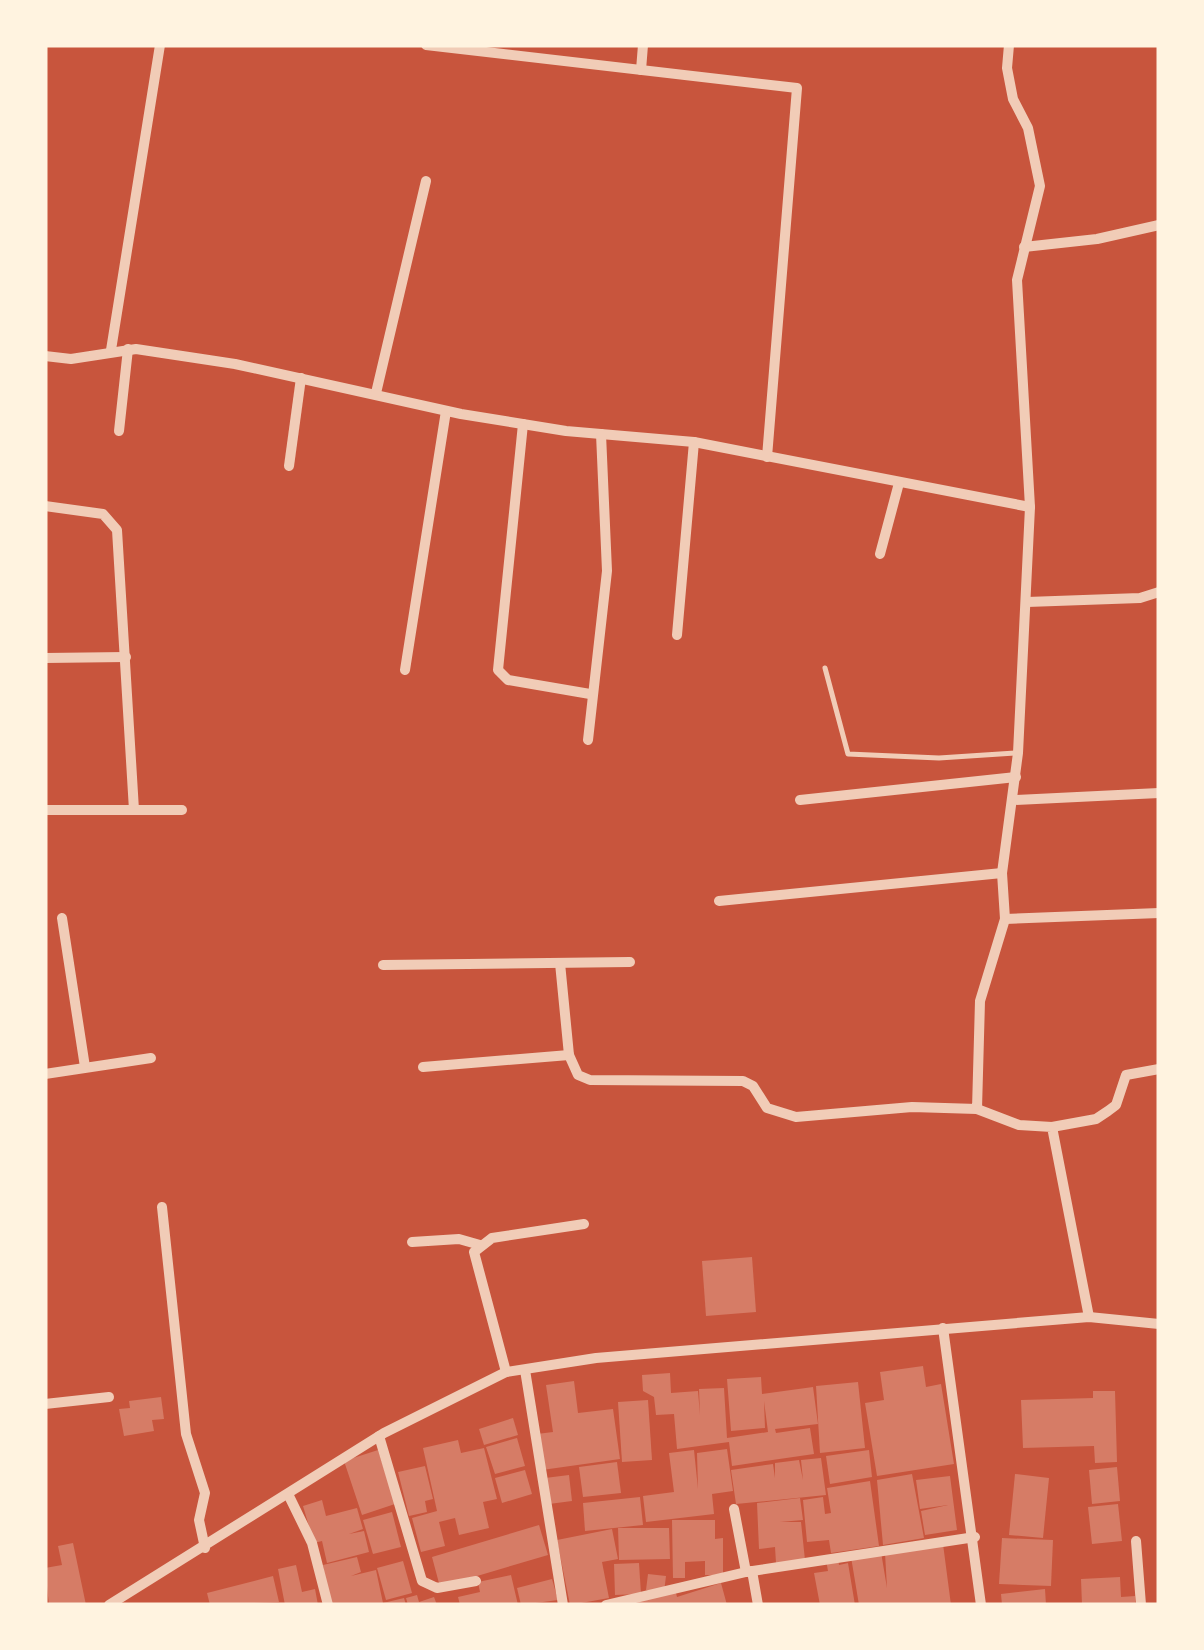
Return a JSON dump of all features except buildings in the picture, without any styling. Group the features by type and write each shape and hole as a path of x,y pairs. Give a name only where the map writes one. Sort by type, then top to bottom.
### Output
{"street":[{"path":"111,350 160,45"},
{"path":"426,45 797,88 767,457"},
{"path":"641,70 643,45"},
{"path":"977,1109 980,1000 1005,919 1002,873 1018,753 1030,507 1017,280 1040,186 1028,128 1013,99 1007,68 1008,45"},
{"path":"376,393 426,181"},
{"path":"1024,247 1096,239 1159,226"},
{"path":"118,431 128,348"},
{"path":"45,356 71,358 128,348 301,378 446,411 601,434 694,442 1030,507"},
{"path":"289,466 301,378"},
{"path":"405,670 446,411"},
{"path":"523,424 498,670 508,680 523,684 590,694"},
{"path":"588,740 590,694 607,570 601,434"},
{"path":"677,635 694,442"},
{"path":"880,554 899,483"},
{"path":"45,506 96,512 113,521 126,658 134,810"},
{"path":"1027,602 1140,598 1159,592"},
{"path":"45,658 126,658"},
{"path":"800,800 1016,778"},
{"path":"1014,800 1159,793"},
{"path":"45,810 182,810"},
{"path":"720,901 1002,873"},
{"path":"1005,919 1159,913"},
{"path":"62,918 85,1068"},
{"path":"383,965 630,962"},
{"path":"560,963 569,1055 578,1075 590,1080 744,1081 752,1086 766,1108 780,1116 912,1107 977,1109 1018,1125 1052,1127 1096,1119 1116,1105 1126,1075 1159,1069"},
{"path":"423,1067 569,1055"},
{"path":"45,1074 151,1058"},
{"path":"1052,1127 1089,1317"},
{"path":"162,1207 186,1434 205,1493 199,1520 205,1548"},
{"path":"506,1372 474,1258 480,1245 492,1238 584,1224"},
{"path":"412,1242 458,1238 480,1245"},
{"path":"109,1605 379,1436 506,1372 596,1358 1089,1317 1159,1324"},
{"path":"943,1328 975,1537 980,1605"},
{"path":"525,1370 563,1605"},
{"path":"45,1404 109,1397"},
{"path":"379,1436 422,1581 437,1588 476,1581"},
{"path":"288,1494 312,1543 328,1605"},
{"path":"734,1509 758,1605"},
{"path":"606,1605 749,1571 975,1537"},
{"path":"1136,1541 1141,1605"}],"lane":[{"path":"825,668 848,754 939,758 1018,753"}]}
